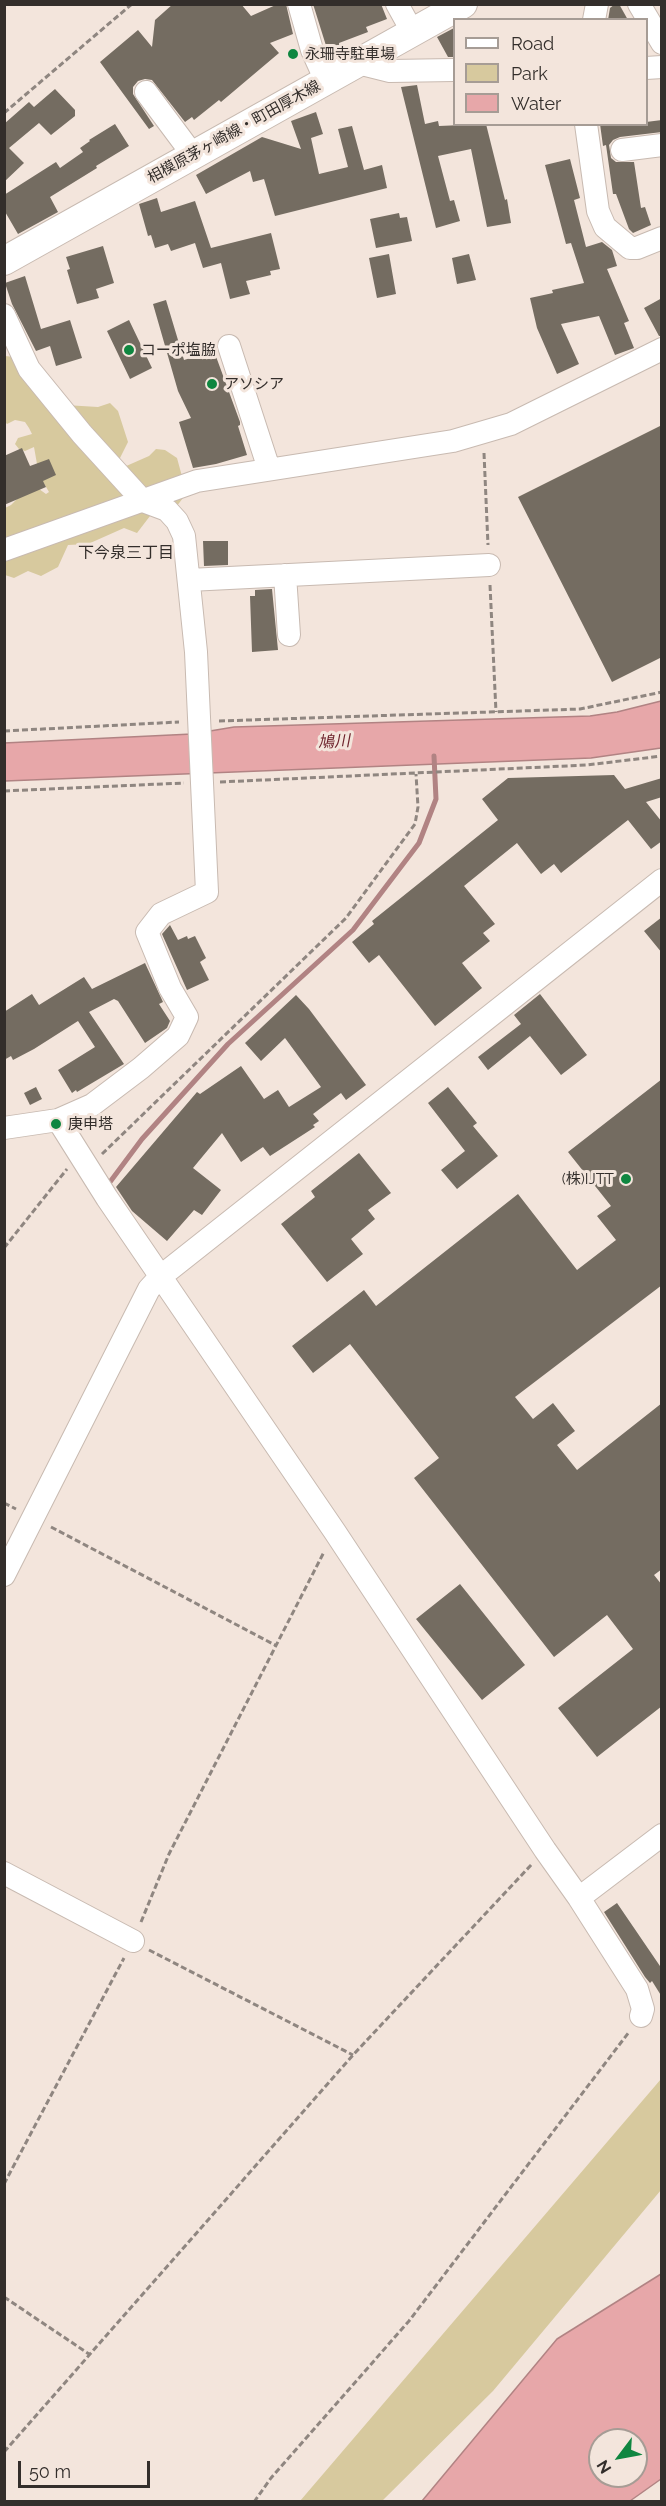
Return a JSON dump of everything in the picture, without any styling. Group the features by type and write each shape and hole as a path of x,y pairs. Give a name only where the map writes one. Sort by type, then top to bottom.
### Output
{"main road":[{"name":"相模原茅ヶ崎線・町田厚木線","path":"4,261 463,4"}],"street":[{"path":"299,4 312,50 326,81"},
{"path":"397,4 413,33"},
{"path":"639,4 647,18"},
{"path":"648,19 662,43"},
{"path":"358,63 390,71 453,70"},
{"path":"146,92 194,155"},
{"path":"586,126 598,210 605,227 622,244 630,248 637,248 662,238"},
{"path":"622,150 662,145"},
{"path":"4,315 29,369 82,434 143,501 167,510 177,521 184,536 196,652 207,892 161,914 147,932 170,988 187,1017 178,1036 141,1068 92,1105 58,1120 4,1128"},
{"path":"229,346 269,469"},
{"path":"4,550 197,481 453,441 511,424 662,349"},
{"path":"189,580 489,565"},
{"path":"285,575 289,634"},
{"path":"4,1575 35,1518 149,1289 160,1276 662,880"},
{"path":"58,1120 107,1198 335,1532 579,1898 637,1989 643,2009 642,2016"},
{"path":"579,1898 662,1835"},
{"path":"4,1873 133,1941"}],"path":[{"path":"4,113 132,4"},
{"path":"4,731 580,709 662,692"},
{"path":"4,791 201,780 416,774 587,765 662,756"},
{"path":"4,1248 346,918 415,824 418,807 416,774"},
{"path":"4,1503 275,1645"},
{"path":"4,2184 133,1941 169,1854 335,1532"},
{"path":"4,2452 353,2055 545,1850"},
{"path":"133,1941 353,2055"},
{"path":"254,2502 271,2478 409,2321 642,2016"},
{"path":"4,2297 89,2354"}],"green space":[{"path":"5,356 15,357 65,405 98,407 110,403 118,411 128,442 118,462 124,467 149,456 156,449 165,450 177,458 183,480 183,498 173,511 161,517 150,516 137,533 124,528 88,544 68,545 58,567 41,576 28,571 14,578 5,575 5,508 32,484 46,494 49,492 35,468 37,464 34,447 25,451 19,449 15,444 18,438 32,434 29,428 25,422 15,420 7,424 5,422"},
{"path":"661,2079 661,2190 493,2391 382,2501 300,2501"}],"water":[{"name":"鳩川","path":"661,701 661,748 591,758 5,781 4,743 192,734 234,727 590,716"},
{"path":"661,2274 661,2479 630,2501 422,2501 557,2339"}],"building":[{"path":"173,4 241,4 251,16 278,4 286,4 293,34 270,43 279,53 221,102 219,100 194,120 192,117 185,122 152,80 138,81 133,87 133,94 154,126 149,129 100,62 138,30 152,47 155,20"},
{"path":"313,4 381,4 387,19 366,27 368,32 339,43 340,49 328,52"},
{"path":"619,4 627,18 608,18 610,8"},
{"path":"453,29 453,57 448,57 437,37"},
{"path":"417,85 425,124 438,121 439,126 486,126 505,200 507,199 511,223 487,227 471,149 438,156 450,201 454,200 460,221 436,228 401,87"},
{"path":"55,89 75,110 75,116 51,135 39,123 9,148 24,163 4,182 4,124 29,102 34,107"},
{"path":"316,112 323,134 311,138 319,174 348,167 338,129 352,126 364,170 382,165 387,188 275,216 264,179 253,182 250,171 206,194 196,175 262,137 301,149 291,121"},
{"path":"662,120 662,132 620,137 609,145 611,158 616,162 634,162 641,208 645,207 651,225 633,233 629,229 616,194 613,194 606,145 603,146 600,126 648,126 648,122"},
{"path":"115,124 129,146 50,197 58,212 18,234 4,210 4,195 56,162 60,168 83,152 80,148 89,140"},
{"path":"570,159 580,198 574,200 586,247 602,242 612,250 617,266 607,269 629,321 624,323 634,348 615,355 599,316 561,324 579,364 557,374 537,328 530,298 553,293 552,290 584,283 571,243 566,244 545,165"},
{"path":"157,198 161,212 195,201 211,248 271,233 280,269 270,271 271,275 246,281 250,294 230,299 221,263 203,268 195,243 171,251 168,244 155,248 151,235 148,236 139,204"},
{"path":"399,213 400,218 407,217 412,241 376,248 370,219"},
{"path":"103,246 114,283 96,289 99,298 77,304 67,270 70,269 66,257"},
{"path":"389,254 396,294 377,298 369,258"},
{"path":"469,254 476,280 457,284 452,258"},
{"path":"25,276 41,329 70,320 82,358 56,366 50,346 36,351 12,304 5,283"},
{"path":"662,298 662,336 659,336 644,308"},
{"path":"166,300 184,360 214,351 240,422 238,426 247,455 193,468 179,422 191,418 178,391 153,304"},
{"name":"コーポ塩脇","path":"129,320 152,368 130,379 107,331"},
{"path":"662,425 662,657 612,682 518,497"},
{"path":"22,448 30,466 49,459 56,475 43,481 46,487 4,505 4,456"},
{"path":"203,541 228,541 228,565 204,566"},
{"path":"272,589 278,650 252,652 250,596 255,596 255,590"},
{"path":"614,775 625,789 662,778 662,797 646,802 662,822 662,841 651,849 628,820 561,873 554,864 541,874 517,843 464,886 495,924 483,933 490,941 462,963 482,988 435,1026 379,955 369,963 352,942 374,924 372,921 498,820 482,799 508,778"},
{"path":"662,917 662,953 644,931"},
{"path":"170,925 178,940 187,936 188,939 195,936 206,958 200,962 209,980 187,990 162,934"},
{"path":"145,963 163,1002 159,1004 170,1021 167,1028 145,1043 118,1001 114,999 89,1012 124,1064 72,1093 58,1070 95,1047 78,1021 34,1049 13,1060 11,1056 4,1060 4,1012 32,994 39,1005 84,977 92,989"},
{"path":"540,994 587,1055 561,1075 530,1036 488,1070 478,1057 521,1024 514,1015"},
{"path":"296,995 366,1085 346,1100 341,1093 313,1114 319,1121 313,1125 315,1127 270,1156 263,1147 241,1162 222,1133 193,1168 221,1190 202,1215 194,1210 167,1241 132,1211 116,1187 197,1092 200,1094 241,1066 264,1099 278,1090 289,1107 321,1087 285,1038 261,1061 245,1043"},
{"path":"662,1079 662,1285 515,1397 533,1419 553,1403 575,1431 557,1445 577,1470 662,1403 662,1569 654,1575 662,1585 662,1706 597,1757 558,1708 633,1649 607,1615 554,1657 414,1478 439,1458 350,1344 313,1373 292,1346 364,1290 376,1306 518,1194 577,1270 616,1240 597,1216 611,1206 568,1152"},
{"path":"36,1087 42,1099 30,1105 24,1093"},
{"path":"448,1087 477,1123 473,1126 498,1156 457,1189 441,1170 465,1151 428,1103"},
{"path":"359,1153 391,1193 368,1210 375,1219 351,1239 363,1254 327,1282 281,1224 315,1197 311,1191"},
{"path":"460,1584 525,1665 482,1700 416,1619"},
{"path":"617,1903 662,1969 662,1997 652,1981 650,1983 645,1977 604,1912"}],"waterway":[{"path":"107,1186 142,1139 228,1044 353,930 419,843 436,799 434,756"}],"place":[{"name":"永珊寺駐車場","path":"293,54"},
{"name":"コーポ塩脇","path":"129,350"},
{"name":"アソシア","path":"212,384"},
{"name":"庚申塔","path":"56,1124"},
{"name":"(株)IJTT","path":"626,1179"}],"district":[{"name":"下今泉三丁目","path":"126,553"}]}
